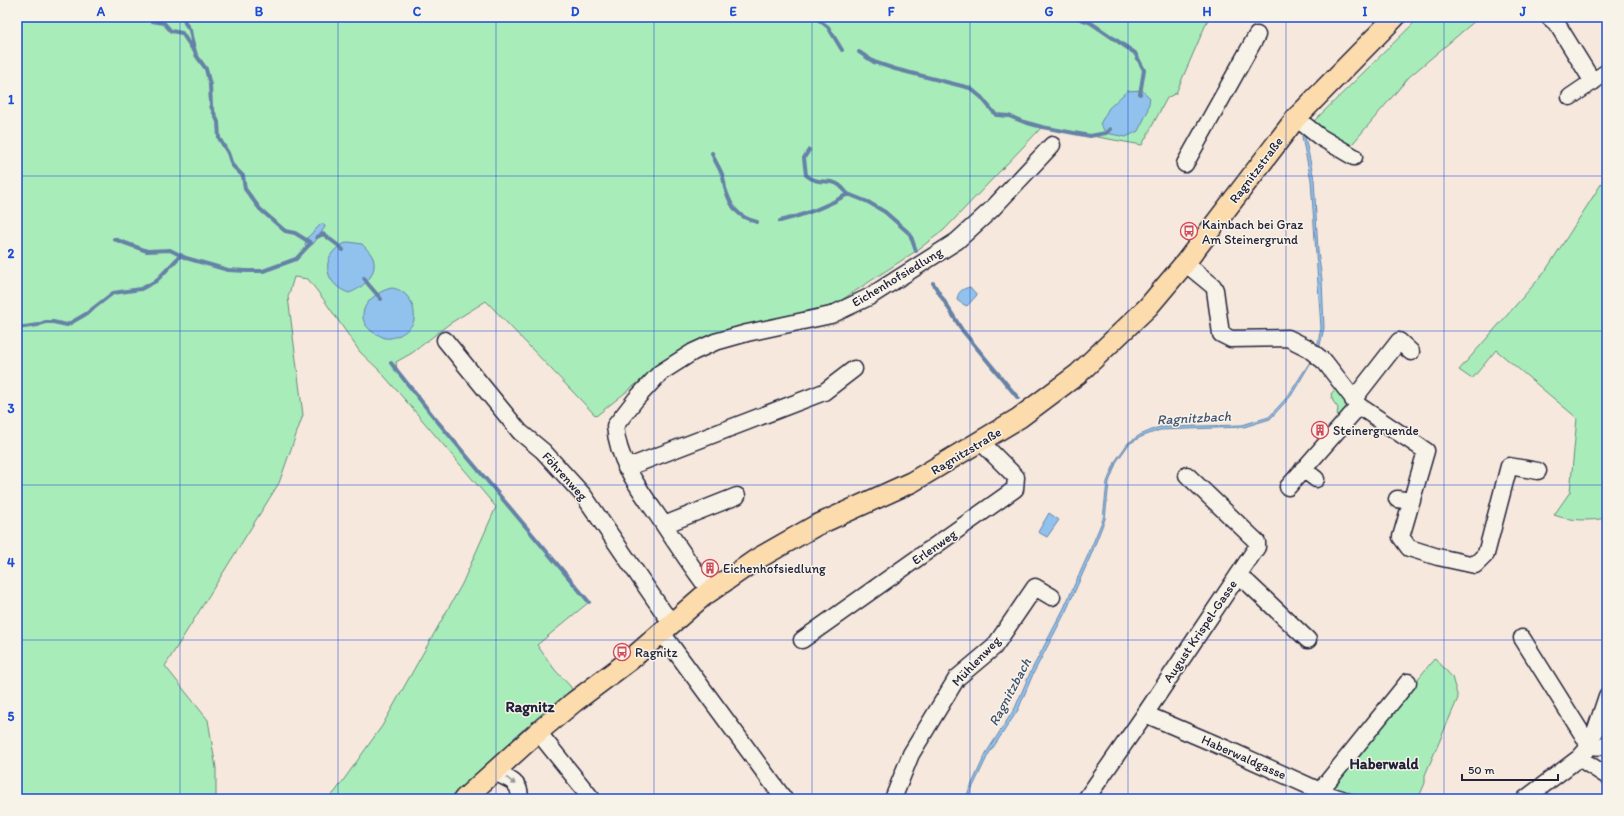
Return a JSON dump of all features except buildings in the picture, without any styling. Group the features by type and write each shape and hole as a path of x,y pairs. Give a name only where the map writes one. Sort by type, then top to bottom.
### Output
{"main road":[{"name":"Ragnitzstraße","path":"464,799 538,732 668,628 710,591 757,559 815,526 912,482 981,442 1019,418 1078,374 1148,307 1394,17"}],"street":[{"path":"1554,19 1592,82"},
{"path":"1186,164 1257,35"},
{"path":"1570,97 1607,72"},
{"path":"1304,124 1354,157"},
{"name":"Eichenhofsiedlung","path":"710,591 693,569 626,468 616,440 615,426 636,399 660,373 693,352 715,342 747,333 831,315 869,297 957,241 992,209 1052,145"},
{"path":"1185,263 1213,286 1215,290 1221,334 1231,340 1288,338 1306,347 1325,362 1356,403 1426,451 1404,500 1402,537 1409,548 1475,566 1486,554 1509,466 1538,471"},
{"name":"Föhrenweg","path":"445,340 520,432 543,451 584,496 664,613 668,628"},
{"path":"1288,487 1356,403 1398,341 1411,352"},
{"path":"626,468 824,392 854,369"},
{"name":"Erlenweg","path":"802,640 1015,489 1016,477 981,442"},
{"path":"1304,469 1316,479"},
{"name":"August Krispel-Gasse","path":"1086,799 1257,547 1257,542 1187,475"},
{"path":"664,525 737,496"},
{"path":"1238,575 1308,640"},
{"name":"Mühlenweg","path":"893,799 911,754 957,678 994,647 1035,587 1052,597"},
{"path":"668,628 784,799"},
{"path":"1522,638 1587,742 1588,748 1579,758 1525,799"},
{"path":"1330,797 1408,682"},
{"path":"1587,742 1595,732 1607,696"},
{"name":"Haberwaldgasse","path":"1145,714 1227,749 1330,797"},
{"path":"538,732 592,799"},
{"path":"1587,742 1596,748 1607,744"},
{"path":"1579,758 1607,776"},
{"path":"493,772 513,781 519,790 519,799"}],"green space":[{"path":"17,17 1209,17 1176,93 1167,98 1142,145 1042,127 944,230 916,251 825,311 675,353 596,416 486,301 449,324 412,353 396,362 397,370 433,416 589,602 537,645 555,670 573,691 524,731 452,799 327,799 335,792 382,726 462,584 496,507 379,370 360,352 308,279 294,277 288,297 303,415 279,483 165,666 208,720 216,768 216,799 17,799"},
{"path":"1420,17 1474,17 1476,20 1409,77 1348,149 1311,124"},
{"path":"1607,175 1607,518 1594,520 1573,519 1554,515 1570,492 1577,418 1496,350 1472,379 1459,370 1544,273"},
{"path":"1336,388 1349,399 1348,409 1344,414 1337,415 1338,408 1333,401 1331,394"},
{"path":"1435,658 1452,677 1458,698 1425,775 1425,783 1418,799 1369,799 1333,787 1331,785"}],"water":[{"path":"1142,90 1150,98 1147,113 1138,131 1126,137 1106,133 1100,124 1109,108 1127,91"},
{"name":"Ragnitzbach","path":"1303,129 1306,130 1305,137 1314,179 1318,251 1322,280 1324,328 1319,349 1291,396 1270,419 1244,427 1160,430 1141,437 1129,444 1117,461 1109,482 1105,519 1066,611 1033,674 1018,710 988,755 967,799 965,799 986,753 1015,708 1030,673 1063,610 1103,519 1107,482 1116,460 1128,443 1140,435 1159,427 1242,425 1269,417 1288,396 1313,357 1321,328 1311,180 1302,137"},
{"path":"321,224 324,224 325,227 314,243 309,247 306,246 305,244 308,237"},
{"path":"349,242 362,244 371,254 374,262 374,268 369,279 365,283 355,291 349,293 340,289 333,282 329,275 328,267 329,259 333,252 340,246"},
{"path":"970,287 977,295 967,306 957,300 958,294 961,291"},
{"path":"392,288 402,292 409,299 414,309 414,320 413,324 407,331 398,336 385,338 374,333 367,326 363,319 363,312 370,300 377,294"},
{"path":"1049,513 1059,520 1047,537 1038,532"}],"waterway":[{"path":"148,17 152,21 164,23 171,31 182,33 193,50"},
{"path":"184,17 185,23 190,30 196,55 206,69 210,85 211,106 218,122 219,138 228,153 232,165 243,176 245,189 260,209 285,231 295,233 311,243"},
{"path":"815,17 828,27 842,50"},
{"path":"1075,17 1091,23 1135,53 1144,70 1140,94"},
{"path":"859,52 874,62 895,69 970,88 981,97 996,115 1009,116 1042,127 1090,136 1106,133 1110,129"},
{"path":"809,150 804,158 806,175 815,180 835,183 848,194"},
{"path":"712,153 722,174 725,188 732,206 744,217 757,222"},
{"path":"780,221 815,210 848,194 868,202 885,212 910,234 916,251"},
{"path":"317,237 323,234 343,250"},
{"path":"114,239 147,251 170,250 186,258 228,270 247,271 263,271 296,259 310,244"},
{"path":"17,328 38,325 45,322 67,325 86,314 113,293 141,289 156,281 181,255"},
{"path":"364,278 381,299"},
{"path":"933,283 962,330 1018,398"},
{"path":"391,363 433,416 589,602"},
{"path":"515,739 524,731"},
{"path":"452,799 458,793"}],"place":[{"name":"Kainbach bei Graz Am Steinergrund","path":"1189,231"},
{"name":"Steinergruende","path":"1320,430"},
{"name":"Eichenhofsiedlung","path":"710,568"},
{"name":"Ragnitz","path":"622,652"}],"district":[{"name":"Ragnitz","path":"530,707"},
{"name":"Haberwald","path":"1384,764"}]}
